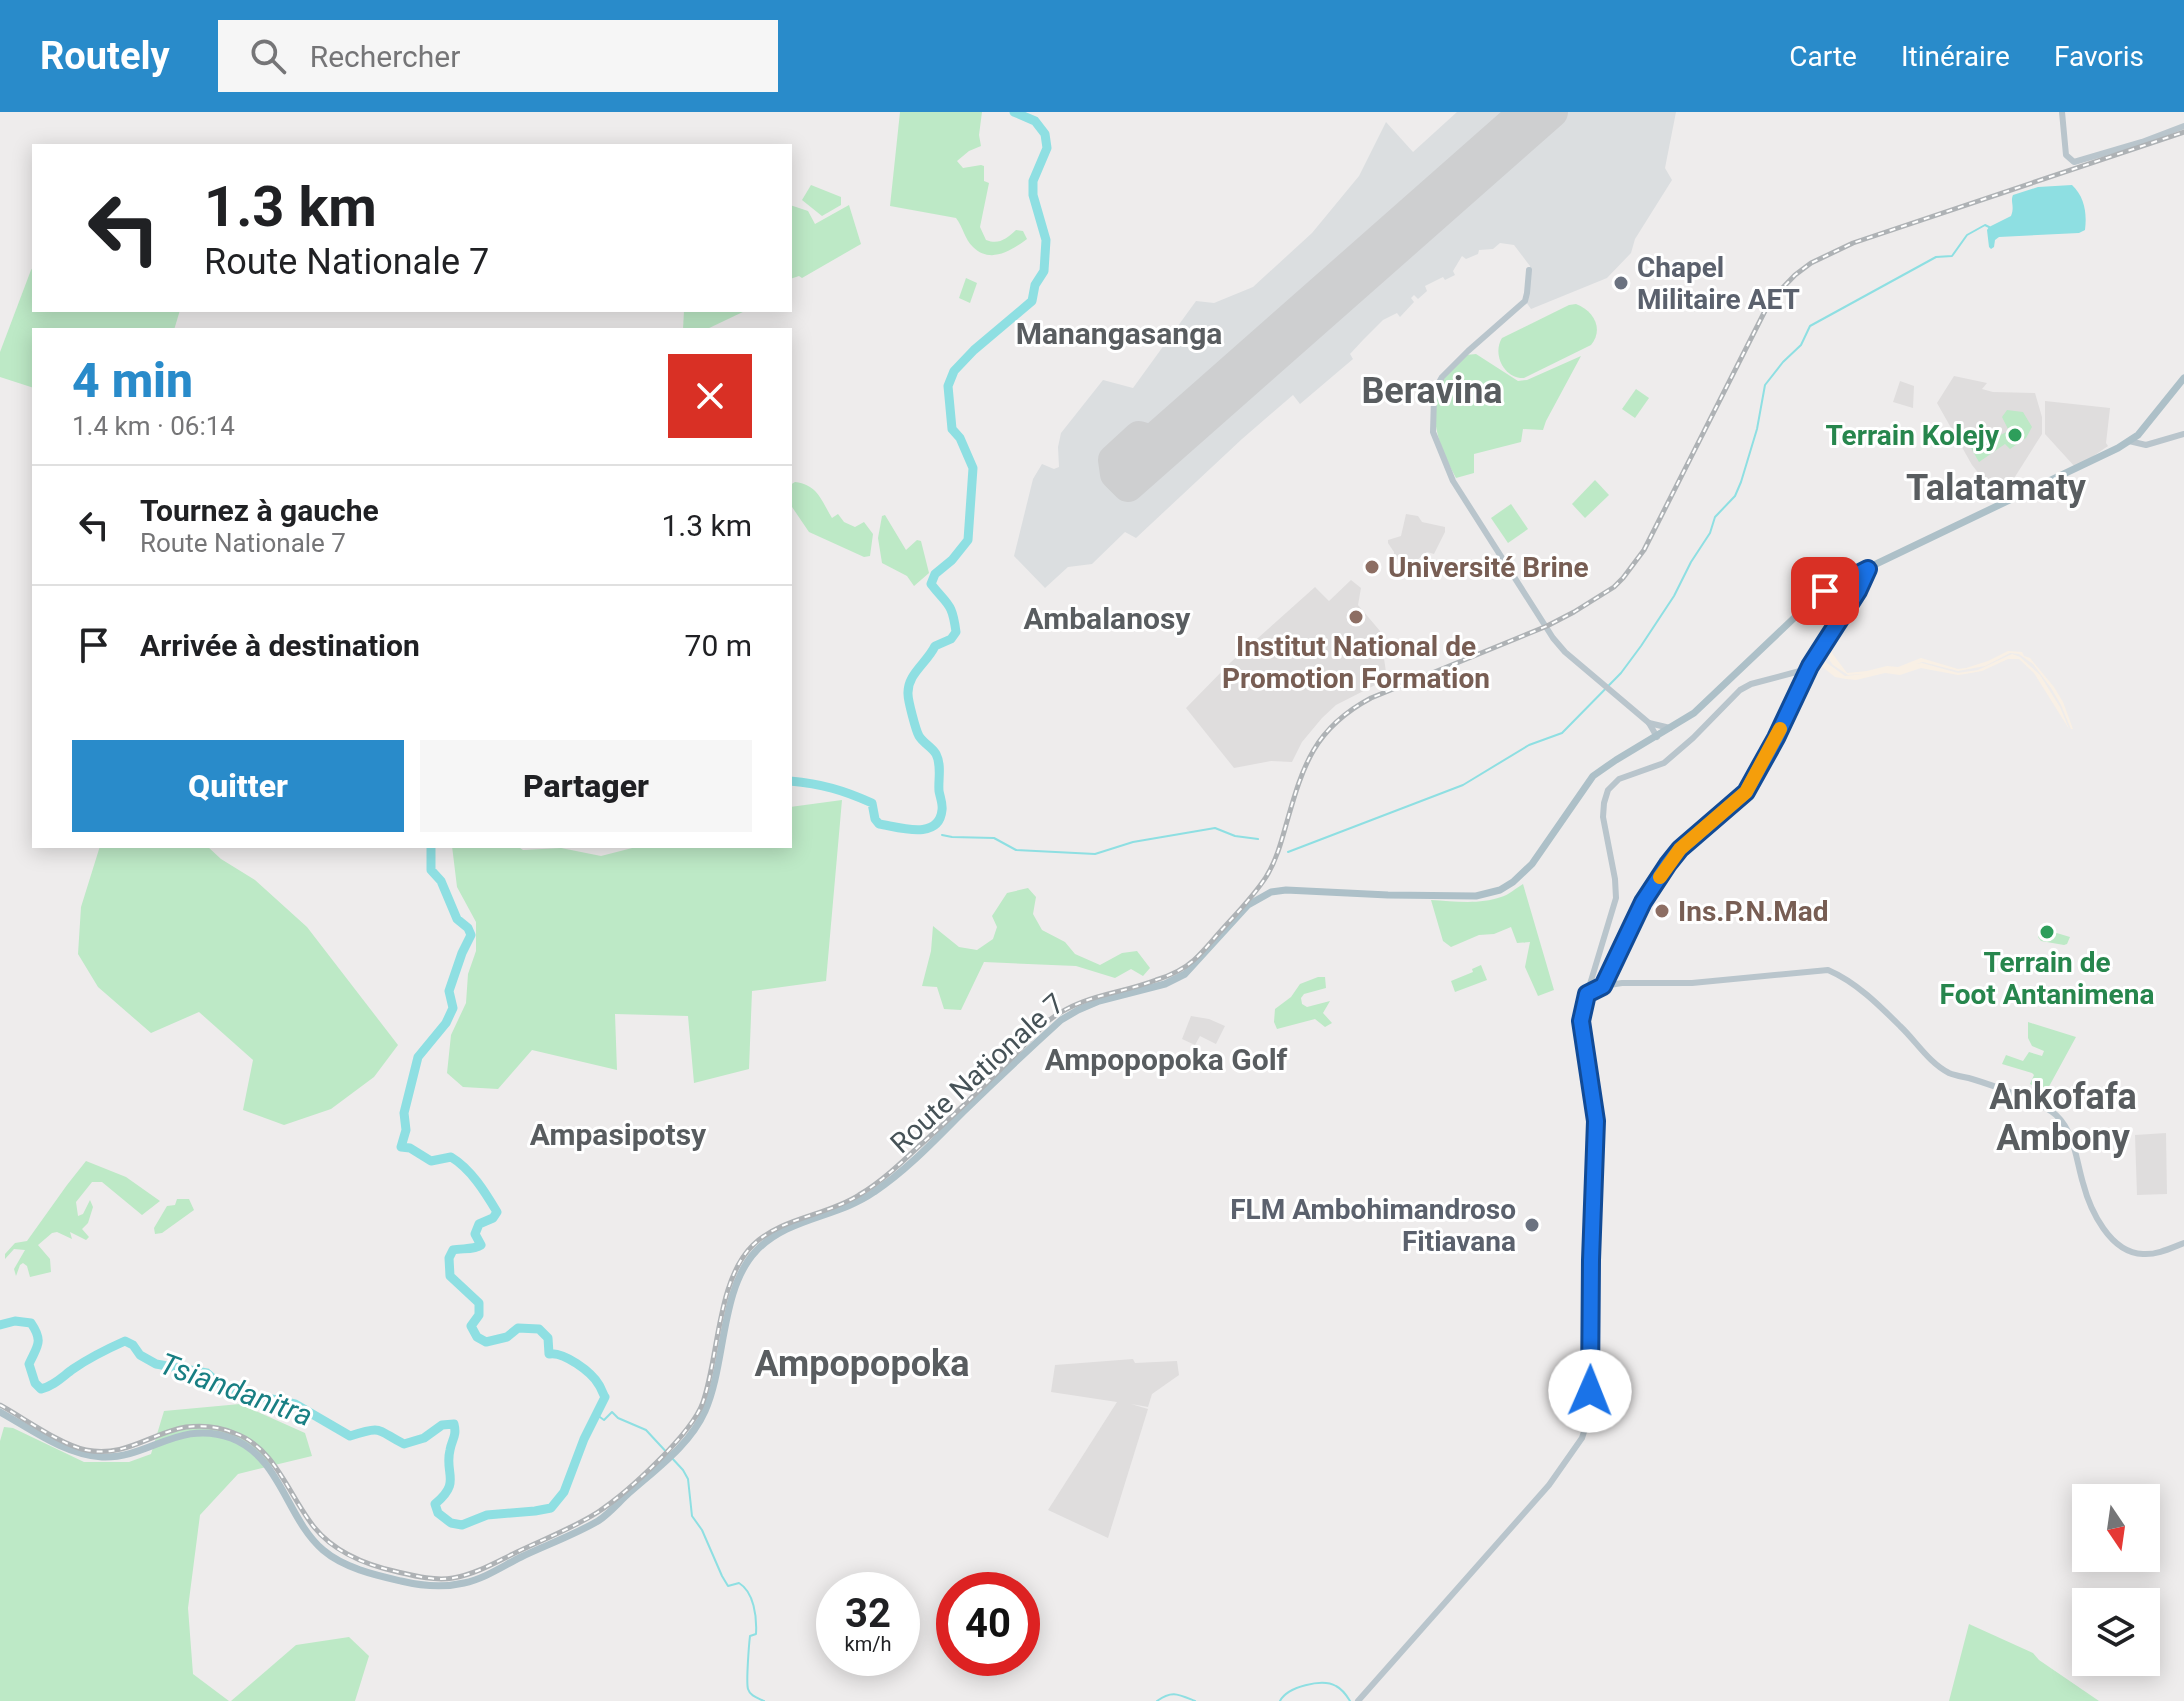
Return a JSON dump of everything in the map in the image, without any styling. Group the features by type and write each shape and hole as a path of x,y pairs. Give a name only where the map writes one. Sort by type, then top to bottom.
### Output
{"main road":[{"path":"1657,737 1710,700 1813,600 1851,576 2078,469 2129,441 2138,435 2184,378"},
{"name":"Route Nationale 7","path":"0,1412 61,1446 87,1455 123,1455 198,1432 212,1432 234,1439 265,1463 310,1537 326,1553 343,1563 428,1586 478,1579 600,1520 675,1452 704,1413 732,1298 750,1257 773,1236 793,1225 857,1203 876,1191 946,1130 1061,1020 1099,1001 1165,984 1185,974 1248,905 1271,892 1476,896 1500,890 1532,864 1593,776 1657,737"}],"street":[{"path":"2062,112 2066,155 2074,162 2184,126"},
{"path":"1529,270 1525,301 1442,377 1434,397 1433,432 1453,481 1547,629 1565,652 1649,723 1657,737"},
{"path":"2129,441 2146,445 2184,434"},
{"path":"1603,986 1643,902 1668,864 1680,849 1746,792 1810,666 1858,591 1868,569"},
{"path":"1358,1701 1549,1485 1582,1438 1589,1416 1596,1121 1581,1021 1616,898 1603,817 1608,790 1619,779 1664,763 1740,690 1810,666"},
{"path":"1649,723 1670,728"},
{"path":"1587,994 1603,986 1622,983 1728,980 1824,969 1846,978 1900,1025 1938,1066 1951,1074 2044,1106 2056,1115 2073,1143 2093,1213 2108,1235 2132,1251 2144,1254 2184,1243"}],"shaded area":[{"path":"1457,112 1676,112 1665,168 1672,180 1635,239 1631,253 1607,278 1531,309 1526,302 1530,266 1514,245 1500,243 1493,249 1479,250 1478,254 1466,259 1462,256 1453,271 1455,275 1425,286 1427,291 1418,299 1414,295 1411,298 1414,302 1400,317 1397,313 1383,320 1350,354 1353,359 1300,404 1293,395 1136,538 1125,532 1092,564 1068,567 1045,588 1014,556 1033,479 1042,464 1054,469 1059,467 1061,433 1103,380 1133,388 1196,301 1214,303 1253,287 1312,233 1359,176 1386,122 1413,152"},
{"path":"1954,376 1987,383 1982,389 1993,392 2035,393 2042,417 2042,434 1999,502 1972,465 1937,403"},
{"path":"1900,381 1914,386 1913,408 1893,402"},
{"path":"2045,401 2110,408 2108,446 2076,468 2045,434"},
{"path":"1406,514 1418,516 1422,522 1445,527 1434,554 1427,552 1416,561 1405,562 1394,558 1388,540 1401,536"},
{"path":"1351,580 1361,588 1358,605 1380,631 1387,679 1336,705 1302,742 1292,762 1271,761 1234,768 1186,708 1231,662 1315,587 1329,601"},
{"path":"1831,638 1832,653 1847,673 1898,667 1921,658 1958,669 1988,661 2008,651 2022,652 2030,658 2054,687 2073,729 2051,688 2033,664 2019,654 2010,653 1985,666 1958,671 1923,662 1916,664 1958,673 1978,670 2012,654 2020,657 2040,675 2060,707 2069,729 2034,673 2019,659 2008,659 1982,671 1958,675 1921,668 1900,675 1885,673 1856,680 1846,679 1835,677 1815,661 1820,658 1845,676 1863,674 1848,675 1833,665 1826,650"},
{"path":"1191,1016 1225,1026 1216,1044 1200,1036 1195,1045 1182,1039"},
{"path":"2166,1133 2167,1194 2137,1195 2135,1135"},
{"path":"1133,1359 1135,1363 1177,1361 1179,1375 1152,1394 1148,1407 1131,1404 1148,1409 1108,1538 1048,1510 1117,1402 1051,1392 1055,1365"}],"green space":[{"path":"900,112 982,112 981,146 957,161 963,168 984,166 984,181 989,183 980,227 986,240 1002,240 1016,230 1023,231 1027,239 1000,254 986,255 970,244 956,218 890,206"},
{"path":"811,185 841,197 841,205 822,216 802,200"},
{"path":"849,205 861,244 802,278 792,278 792,206 808,211 815,224"},
{"path":"31,270 32,312 179,312 175,328 32,328 32,387 0,377 0,352"},
{"path":"966,278 977,283 970,303 959,298"},
{"path":"1576,304 1588,311 1595,321 1597,333 1591,345 1524,378 1506,370 1498,351 1502,338"},
{"path":"684,312 743,312 709,328 683,328"},
{"path":"1476,354 1518,381 1581,356 1543,430 1523,429 1521,442 1474,454 1474,473 1456,478 1436,428 1435,402 1449,371 1466,355"},
{"path":"1636,389 1649,398 1635,418 1622,409"},
{"name":"Terrain Kolejy","path":"2007,410 2023,412 2032,427 2026,438 2010,449 2005,444 1979,462 1971,448 2009,431 2002,417"},
{"path":"1595,480 1609,495 1585,518 1572,504"},
{"path":"792,484 803,484 814,490 832,518 838,514 844,522 855,527 864,522 873,534 870,556 864,557 809,532 792,507"},
{"path":"1511,504 1528,529 1508,543 1491,518"},
{"path":"885,515 906,550 917,540 921,541 929,573 914,586 907,576 882,563 878,538 882,516"},
{"path":"842,800 826,981 752,991 749,1069 694,1083 688,1016 615,1014 617,1070 532,1050 498,1089 463,1087 447,1073 451,1035 466,1003 468,974 476,951 476,922 457,887 452,848 561,848 601,856 632,848 792,848 792,807"},
{"path":"99,848 209,848 255,880 307,927 398,1045 374,1077 331,1109 284,1125 243,1110 253,1060 199,1012 151,1033 98,987 78,954 81,907"},
{"path":"1523,884 1554,990 1538,996 1525,967 1530,942 1517,943 1511,927 1494,934 1479,935 1451,947 1443,941 1431,900 1484,901 1504,896"},
{"path":"1028,888 1036,897 1033,914 1042,930 1065,942 1075,954 1100,965 1122,953 1137,951 1150,968 1143,976 1131,969 1115,978 1076,966 984,962 961,1010 944,1009 937,987 922,986 931,951 933,926 959,947 977,950 993,939 997,927 992,916 1007,893"},
{"name":"Terrain de Foot Antanimena","path":"2040,928 2070,937 2067,944 2041,941 2038,937"},
{"path":"1481,965 1487,980 1455,992 1451,981 1473,972 1472,969"},
{"path":"1325,977 1326,988 1304,994 1302,1004 1307,1007 1330,1001 1323,1013 1332,1023 1325,1027 1315,1019 1277,1029 1275,1009 1291,997 1300,984"},
{"path":"2028,1022 2076,1037 2046,1092 2030,1084 2032,1073 2002,1064 2006,1055 2023,1061 2029,1052 2042,1056 2044,1051 2032,1046 2028,1038"},
{"path":"86,1161 126,1177 160,1201 142,1215 102,1182 92,1182 76,1202 78,1216 83,1214 90,1200 93,1207 88,1223 82,1229 89,1237 86,1240 70,1232 72,1239 52,1233 38,1245 50,1259 51,1272 30,1277 23,1263 16,1276 14,1269 25,1250 14,1249 5,1259 5,1254 15,1243 27,1241"},
{"path":"177,1199 189,1199 194,1210 162,1233 155,1234 154,1228 167,1206 175,1205"},
{"path":"240,1404 305,1433 312,1456 238,1474 200,1515 188,1608 193,1674 229,1701 0,1701 0,1441 4,1427 13,1428 84,1462 129,1462 151,1454 164,1411"},
{"path":"1969,1624 2033,1653 2099,1701 1949,1701"},
{"path":"349,1637 369,1656 355,1701 231,1701 296,1645"}],"water":[{"path":"2072,185 2084,206 2085,230 2079,233 1999,237 1994,247 1989,247 1987,230 2011,216 2013,195 2038,187"}],"waterway":[{"name":"Tsiandanitra","path":"792,781 832,788 872,803 879,824 917,830 934,826 939,820 942,808 938,759 919,736 908,694 911,680 935,646 951,639 956,632 951,609 931,584 935,574 952,560 968,540 973,468 960,438 952,429 948,386 954,371 974,350 1032,301 1035,285 1044,271 1046,240 1033,195 1033,181 1047,148 1045,134 1035,121 1014,112"},
{"path":"1288,852 1463,785 1529,745 1562,733 1621,673 1641,646 1674,596 1710,533 1715,517 1735,496 1757,429 1765,385 1801,345 1810,326 1936,257 1952,256 1967,235 1985,225 1989,227"},
{"path":"942,835 994,838 1016,850 1095,854 1133,842 1215,828 1235,836 1258,839"},
{"name":"Tsiandanitra","path":"0,1325 15,1321 31,1323 35,1329 37,1348 29,1364 35,1383 41,1389 92,1357 125,1341 156,1364 207,1373 224,1388 242,1397 295,1404 350,1436 375,1430 404,1444 424,1438 442,1425 454,1424 455,1435 449,1458 450,1484 435,1504 438,1513 451,1523 462,1525 487,1515 551,1508 564,1492 584,1439 605,1397 600,1386 584,1369 569,1359 549,1354 548,1338 539,1329 518,1328 507,1337 486,1342 477,1337 471,1326 479,1315 479,1303 450,1276 449,1258 453,1250 481,1245 475,1234 479,1224 493,1218 497,1212 471,1174 451,1157 431,1161 410,1148 401,1147 406,1130 404,1113 418,1057 446,1023 453,1008 449,991 471,935 457,919 441,881 431,870 431,848"},
{"path":"597,1415 604,1420 612,1412 618,1418 646,1430 683,1470 688,1479 692,1516 702,1530 722,1576 728,1586 739,1583 751,1599 756,1634 750,1636 747,1685 750,1693 764,1701"},
{"path":"1280,1701 1297,1688 1322,1683 1338,1687 1350,1701"},
{"path":"1157,1701 1175,1694 1195,1701"}],"runway":[{"path":"1525,112 1152,441 1139,437 1114,460 1116,474 1128,486 1552,112"}],"railway":[{"path":"0,1405 54,1437 76,1447 100,1452 126,1448 186,1427 211,1427 234,1433 260,1449 271,1461 305,1515 331,1544 363,1562 418,1576 446,1579 470,1574 588,1518 641,1477 673,1446 697,1415 708,1383 720,1319 732,1278 753,1245 777,1228 833,1208 875,1184 1061,1012 1087,1000 1166,976 1194,960 1266,877 1278,852 1298,785 1313,751 1323,736 1351,710 1371,698 1547,626 1614,587 1623,578 1644,550 1770,301 1795,275 1811,263 1853,243 2184,132"}],"slow traffic":[{"path":"1660,877 1680,849 1746,792 1780,729"}],"place":[{"name":"Chapel Militaire AET","path":"1621,283"},
{"name":"Terrain Kolejy","path":"2015,435"},
{"name":"Université Brine","path":"1372,567"},
{"name":"Institut National de Promotion Formation","path":"1356,617"},
{"name":"Ins.P.N.Mad","path":"1662,911"},
{"name":"Terrain de Foot Antanimena","path":"2047,932"},
{"name":"FLM Ambohimandroso Fitiavana","path":"1532,1225"}],"district":[{"name":"Manangasanga","path":"1119,334"},
{"name":"Beravina","path":"1432,390"},
{"name":"Talatamaty","path":"1996,487"},
{"name":"Ambalanosy","path":"1107,619"},
{"name":"Ampopopoka Golf","path":"1166,1060"},
{"name":"Ankofafa Ambony","path":"2063,1116"},
{"name":"Ampasipotsy","path":"618,1135"},
{"name":"Ampopopoka","path":"862,1363"}],"route":[{"path":"1590,1391 1596,1121 1581,1021 1587,994 1603,986 1643,902 1668,864 1680,849 1746,792 1810,666 1858,591 1868,569 1825,591"}]}
